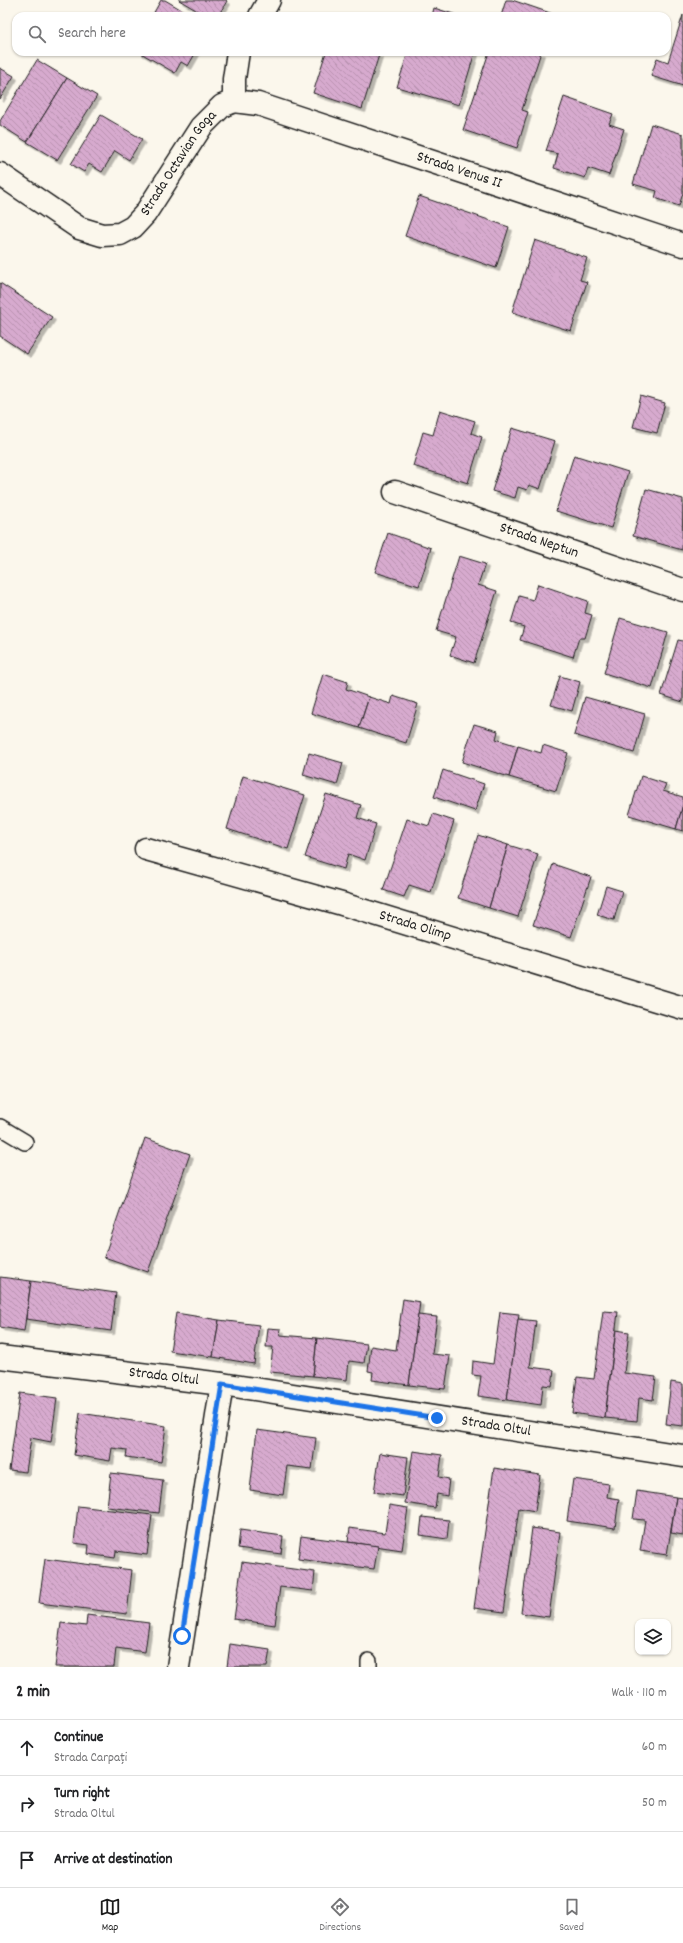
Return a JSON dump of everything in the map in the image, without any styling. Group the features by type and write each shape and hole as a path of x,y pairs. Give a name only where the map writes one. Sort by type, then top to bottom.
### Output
{"street":[{"path":"262,12 269,0"},
{"name":"Strada Octavian Goga","path":"0,174 79,228 102,235 120,234 133,227 145,214 201,127 222,106 234,101 234,79 237,56"},
{"name":"Strada Venus II","path":"234,101 258,104 683,245"},
{"name":"Strada Neptun","path":"395,492 683,590"},
{"name":"Strada Olimp","path":"146,849 342,904 683,1008"},
{"name":"Strada Oltul","path":"0,1357 222,1384 683,1456"},
{"path":"178,1667 222,1384"}],"lane":[{"path":"0,1127 26,1142"}],"building":[{"path":"161,0 165,0 185,12 154,12"},
{"path":"179,0 227,1 220,12 199,12"},
{"path":"506,0 512,0 547,12 502,12"},
{"path":"434,8 447,12 433,12"},
{"path":"683,15 683,86 651,76 657,58 668,62"},
{"path":"146,56 194,56 188,66 181,62 175,73"},
{"path":"325,56 379,56 362,109 313,93"},
{"path":"407,56 474,56 459,105 397,87"},
{"path":"488,56 540,56 522,110 528,112 517,148 463,130"},
{"path":"37,60 67,78 27,142 0,125 0,121"},
{"path":"0,68 14,76 0,99"},
{"path":"67,78 97,96 57,160 27,142"},
{"path":"564,97 613,114 609,124 624,129 609,175 588,168 585,178 554,168 558,154 546,151"},
{"path":"101,115 142,139 129,160 115,151 102,172 89,164 84,172 71,164"},
{"path":"651,124 683,134 683,193 679,206 655,198 657,191 633,184"},
{"path":"419,196 509,227 496,268 405,236"},
{"path":"535,240 587,258 580,280 587,282 571,331 512,312"},
{"path":"0,283 52,317 27,354 0,336"},
{"path":"641,396 665,403 657,433 633,427"},
{"path":"440,410 475,421 471,433 482,437 468,483 413,466 423,432 433,435"},
{"path":"512,428 555,441 540,489 529,485 527,490 518,487 515,498 492,491"},
{"path":"574,455 628,472 611,528 556,511"},
{"path":"646,489 683,499 682,550 633,536"},
{"path":"388,533 431,548 419,586 375,572"},
{"path":"459,556 485,564 478,585 497,591 474,663 450,655 456,637 436,631"},
{"path":"538,584 588,601 585,613 592,615 585,638 579,638 573,657 520,640 524,627 511,623 519,596 533,600"},
{"path":"620,618 668,632 652,688 604,673"},
{"path":"678,640 683,641 683,702 661,695"},
{"path":"323,674 348,682 346,689 369,697 359,728 311,713"},
{"path":"560,676 580,682 572,711 551,705"},
{"path":"393,696 418,704 406,743 359,728 369,697 391,704"},
{"path":"585,697 645,714 634,753 574,735"},
{"path":"474,724 498,731 496,739 518,746 509,777 462,762"},
{"path":"543,745 568,753 556,791 509,777 518,746 541,753"},
{"path":"309,753 343,763 337,785 303,775"},
{"path":"443,770 484,784 475,811 434,797"},
{"path":"243,776 305,795 288,849 227,829"},
{"path":"641,776 666,784 663,791 683,797 683,805 676,829 629,815"},
{"path":"326,794 361,805 357,818 376,824 365,860 348,854 344,869 305,857"},
{"path":"683,805 683,831 676,829"},
{"path":"433,814 454,821 431,892 409,885 404,897 383,890 407,819 429,826"},
{"path":"478,835 508,845 489,908 458,898"},
{"path":"508,845 538,854 518,917 489,908"},
{"path":"553,864 591,877 571,937 533,925"},
{"path":"606,886 622,891 614,920 597,915"},
{"path":"145,1138 190,1154 148,1272 104,1257"},
{"path":"0,1277 31,1281 24,1331 0,1327"},
{"path":"31,1281 116,1293 111,1331 26,1319"},
{"path":"403,1299 420,1302 409,1385 372,1380 373,1372 368,1371 371,1346 396,1350"},
{"path":"603,1311 618,1312 605,1418 572,1413 577,1377 594,1379"},
{"path":"500,1312 519,1314 507,1400 478,1396 481,1376 472,1375 473,1361 493,1364"},
{"path":"176,1313 219,1320 213,1357 170,1351"},
{"path":"418,1315 437,1317 432,1354 450,1356 445,1389 409,1385"},
{"path":"518,1319 536,1321 530,1367 554,1370 552,1386 543,1385 541,1405 507,1400"},
{"path":"219,1320 259,1325 254,1364 213,1357"},
{"path":"268,1328 281,1329 280,1335 317,1338 313,1376 270,1372 273,1347 266,1347"},
{"path":"616,1330 629,1332 624,1373 656,1377 653,1400 639,1398 637,1421 605,1418"},
{"path":"317,1338 367,1344 364,1363 349,1361 347,1380 313,1376"},
{"path":"671,1382 683,1384 683,1426 666,1424"},
{"path":"20,1393 57,1398 51,1442 31,1438 26,1472 9,1470"},
{"path":"80,1413 166,1426 161,1462 126,1457 127,1450 112,1448 110,1461 74,1455"},
{"path":"257,1430 316,1438 312,1469 287,1466 283,1495 250,1490"},
{"path":"413,1451 442,1455 439,1477 449,1479 447,1496 437,1494 435,1508 405,1503"},
{"path":"380,1453 408,1457 403,1496 374,1492"},
{"path":"494,1468 540,1475 535,1511 519,1508 504,1612 474,1608"},
{"path":"111,1473 163,1480 159,1513 107,1507"},
{"path":"573,1479 609,1484 607,1497 619,1499 615,1528 567,1521"},
{"path":"637,1491 676,1497 667,1555 640,1551 645,1520 633,1519"},
{"path":"676,1497 683,1498 683,1535 671,1533"},
{"path":"389,1505 408,1508 402,1550 348,1542 350,1528 385,1533"},
{"path":"78,1506 152,1515 147,1555 116,1551 115,1558 88,1554 89,1545 74,1543"},
{"path":"422,1517 449,1520 447,1539 420,1535"},
{"path":"532,1528 560,1532 549,1617 521,1613"},
{"path":"240,1530 283,1536 281,1554 238,1548"},
{"path":"301,1536 378,1546 374,1569 298,1559"},
{"path":"45,1559 132,1570 127,1614 39,1603"},
{"path":"242,1562 315,1572 313,1591 280,1587 275,1625 234,1619"},
{"path":"87,1615 149,1623 145,1652 116,1648 114,1667 55,1667 61,1623 86,1626"},
{"path":"230,1644 270,1650 267,1667 227,1667"}],"route":[{"path":"182,1636 222,1384 437,1418"}]}
